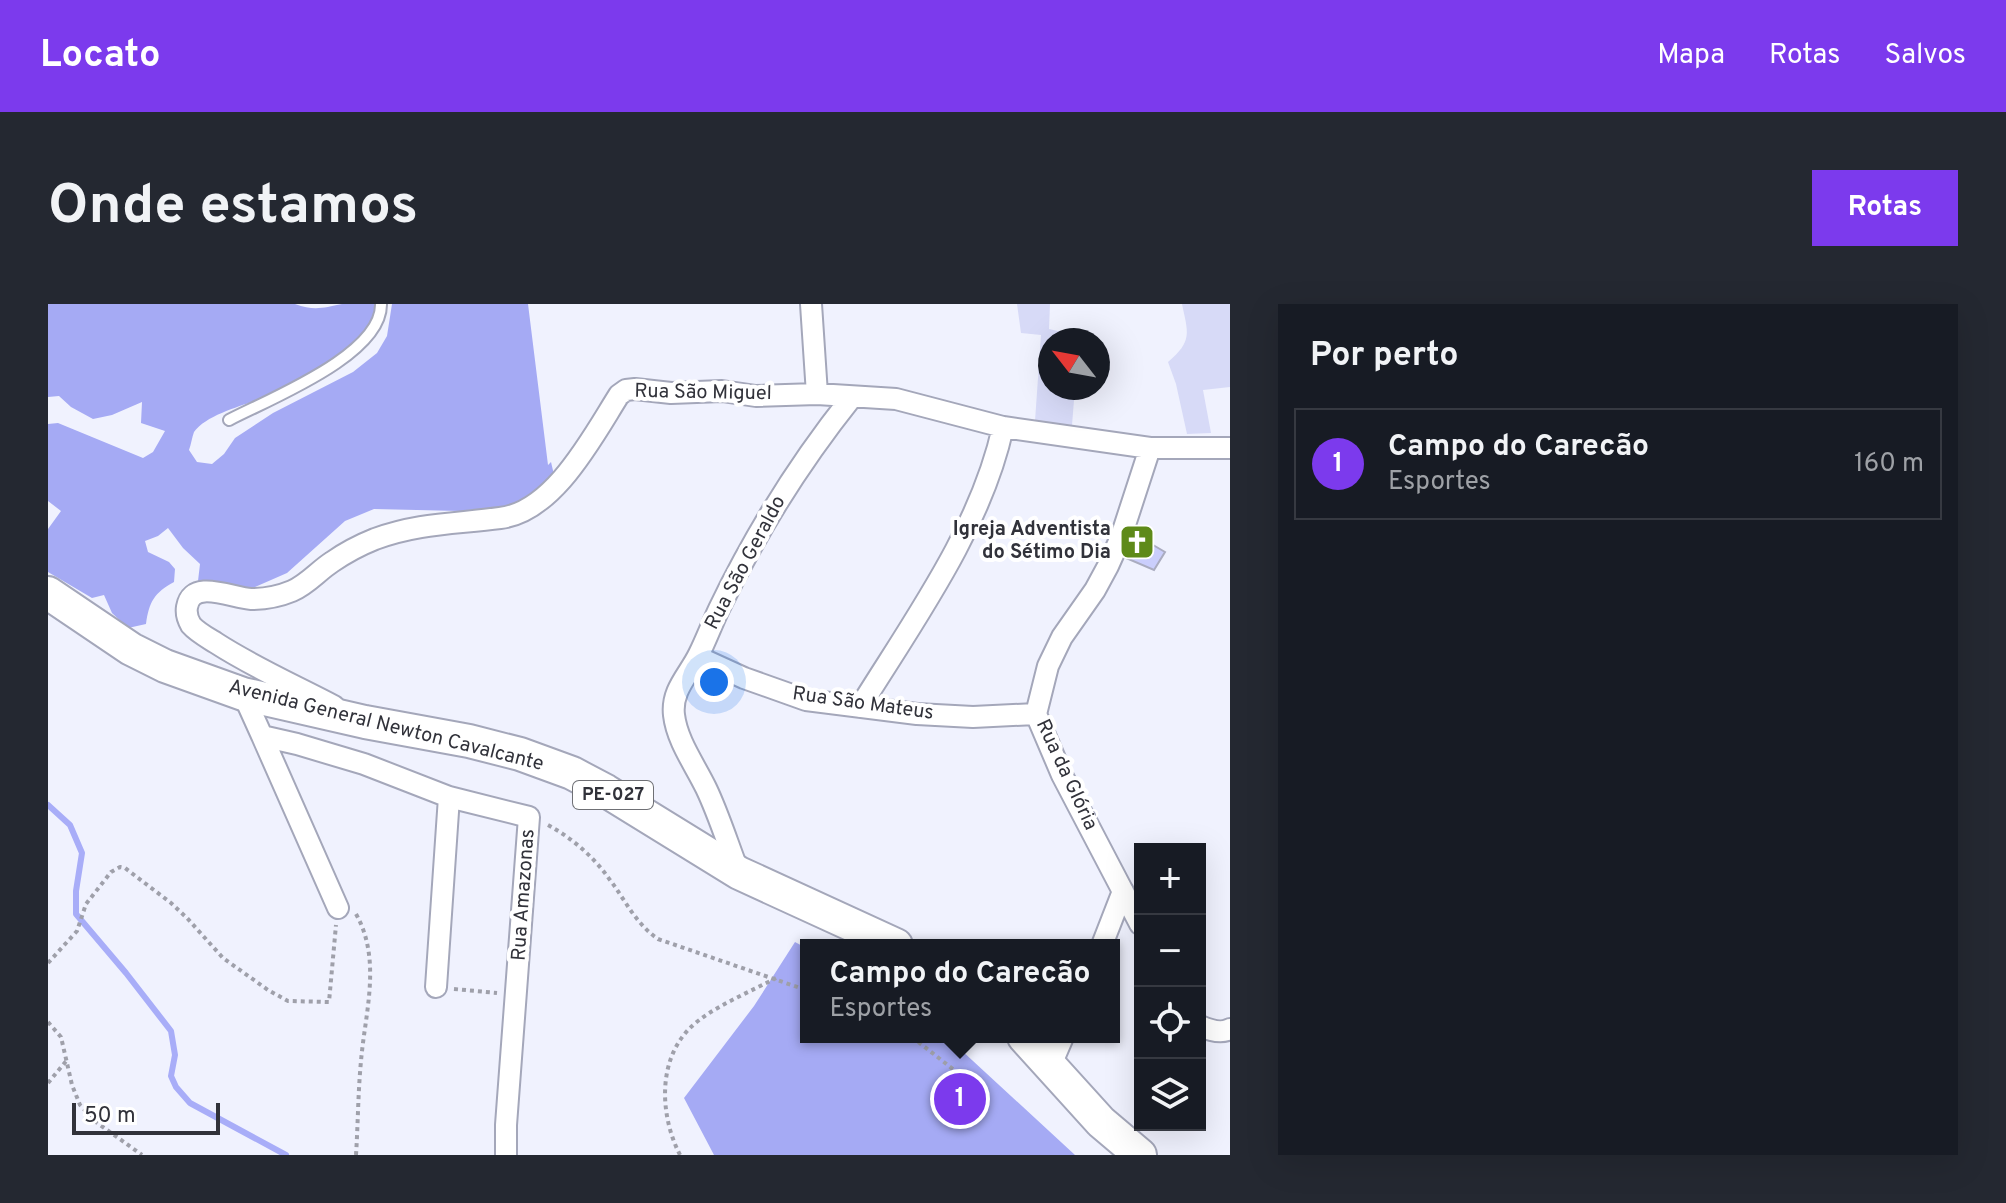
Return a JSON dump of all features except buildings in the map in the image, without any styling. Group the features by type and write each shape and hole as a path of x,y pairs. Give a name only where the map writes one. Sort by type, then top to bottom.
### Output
{"main road":[{"name":"Avenida General Newton Cavalcante","path":"48,593 131,649 165,666 243,694 365,722 469,741 572,773 739,873 882,939"},
{"path":"1038,1043 1057,1051 1101,1122 1140,1155"}],"street":[{"path":"811,304 817,394"},
{"name":"Rua São Miguel","path":"365,722 241,659 207,637 191,625 188,617 187,609 192,596 205,591 250,599 277,596 302,586 331,562 374,539 417,527 503,518 520,513 538,503 563,478 586,449 619,395 626,390 896,399 1003,427 1150,448 1230,448"},
{"name":"Rua São Geraldo","path":"739,873 707,790 677,727 673,713 674,699 698,657 719,608 770,517 805,459 852,397"},
{"path":"860,707 969,525 997,454 1003,427"},
{"name":"Rua da Glória","path":"1135,915 1062,775 1036,714 1048,666 1062,637 1102,578 1121,537 1150,448"},
{"name":"Rua São Mateus","path":"698,657 806,700 917,714 973,717 1036,714"},
{"path":"243,694 338,908"},
{"name":"Rua Amazonas","path":"262,736 364,764 449,797 529,817 506,1155"},
{"path":"436,987 449,797"},
{"path":"1104,939 1123,891"},
{"path":"1206,1028 1230,1029"}],"lane":[{"path":"229,420 313,377 355,350 377,324 381,304"}],"path":[{"path":"529,817 565,835 587,852 610,879 635,920 658,939 800,988"},
{"path":"48,963 77,931 86,907 111,872 120,867 179,910 223,958 288,1001 329,1002 338,908 357,915 364,929 369,953 370,1000 361,1060 356,1155"},
{"path":"680,1155 668,1125 665,1091 672,1056 680,1041 705,1016 776,978"},
{"path":"436,987 516,995"},
{"path":"48,1022 61,1037 80,1105 96,1122 141,1155"},
{"path":"920,1043 954,1070"},
{"path":"48,1083 67,1060"}],"shaded area":[{"path":"48,304 295,304 324,308 342,304 376,304 371,320 361,335 330,362 293,384 224,412 200,426 194,432 189,450 197,462 212,464 235,438 273,413 353,372 377,353 387,336 392,304 528,304 548,465 551,462 555,479 551,495 503,512 374,509 345,521 287,573 255,587 223,588 198,581 200,564 168,528 145,541 148,552 169,562 175,569 174,582 154,599 146,624 128,628 112,613 104,595 92,598 48,572 48,529 61,511 48,501 48,424 58,423 143,458 153,452 165,431 141,423 142,402 112,415 93,419 59,396 48,397"},
{"path":"1017,304 1050,304 1049,328 1038,328 1038,335 1021,333"},
{"path":"1182,304 1230,304 1230,387 1203,390 1211,433 1187,434 1168,362 1182,348 1187,336"},
{"path":"1038,378 1038,400 1074,400 1072,425 1035,421"},
{"path":"795,942 800,945 800,1043 954,1043 1075,1155 714,1155 684,1098 754,1006"}],"waterway":[{"path":"48,805 70,825 82,853 76,914 171,1031 175,1055 171,1076 176,1087 190,1103 286,1155"}],"place":[{"name":"Igreja Adventista do Sétimo Dia","path":"1137,542"},
{"name":"Campo do Carecão","path":"960,1099"}]}
